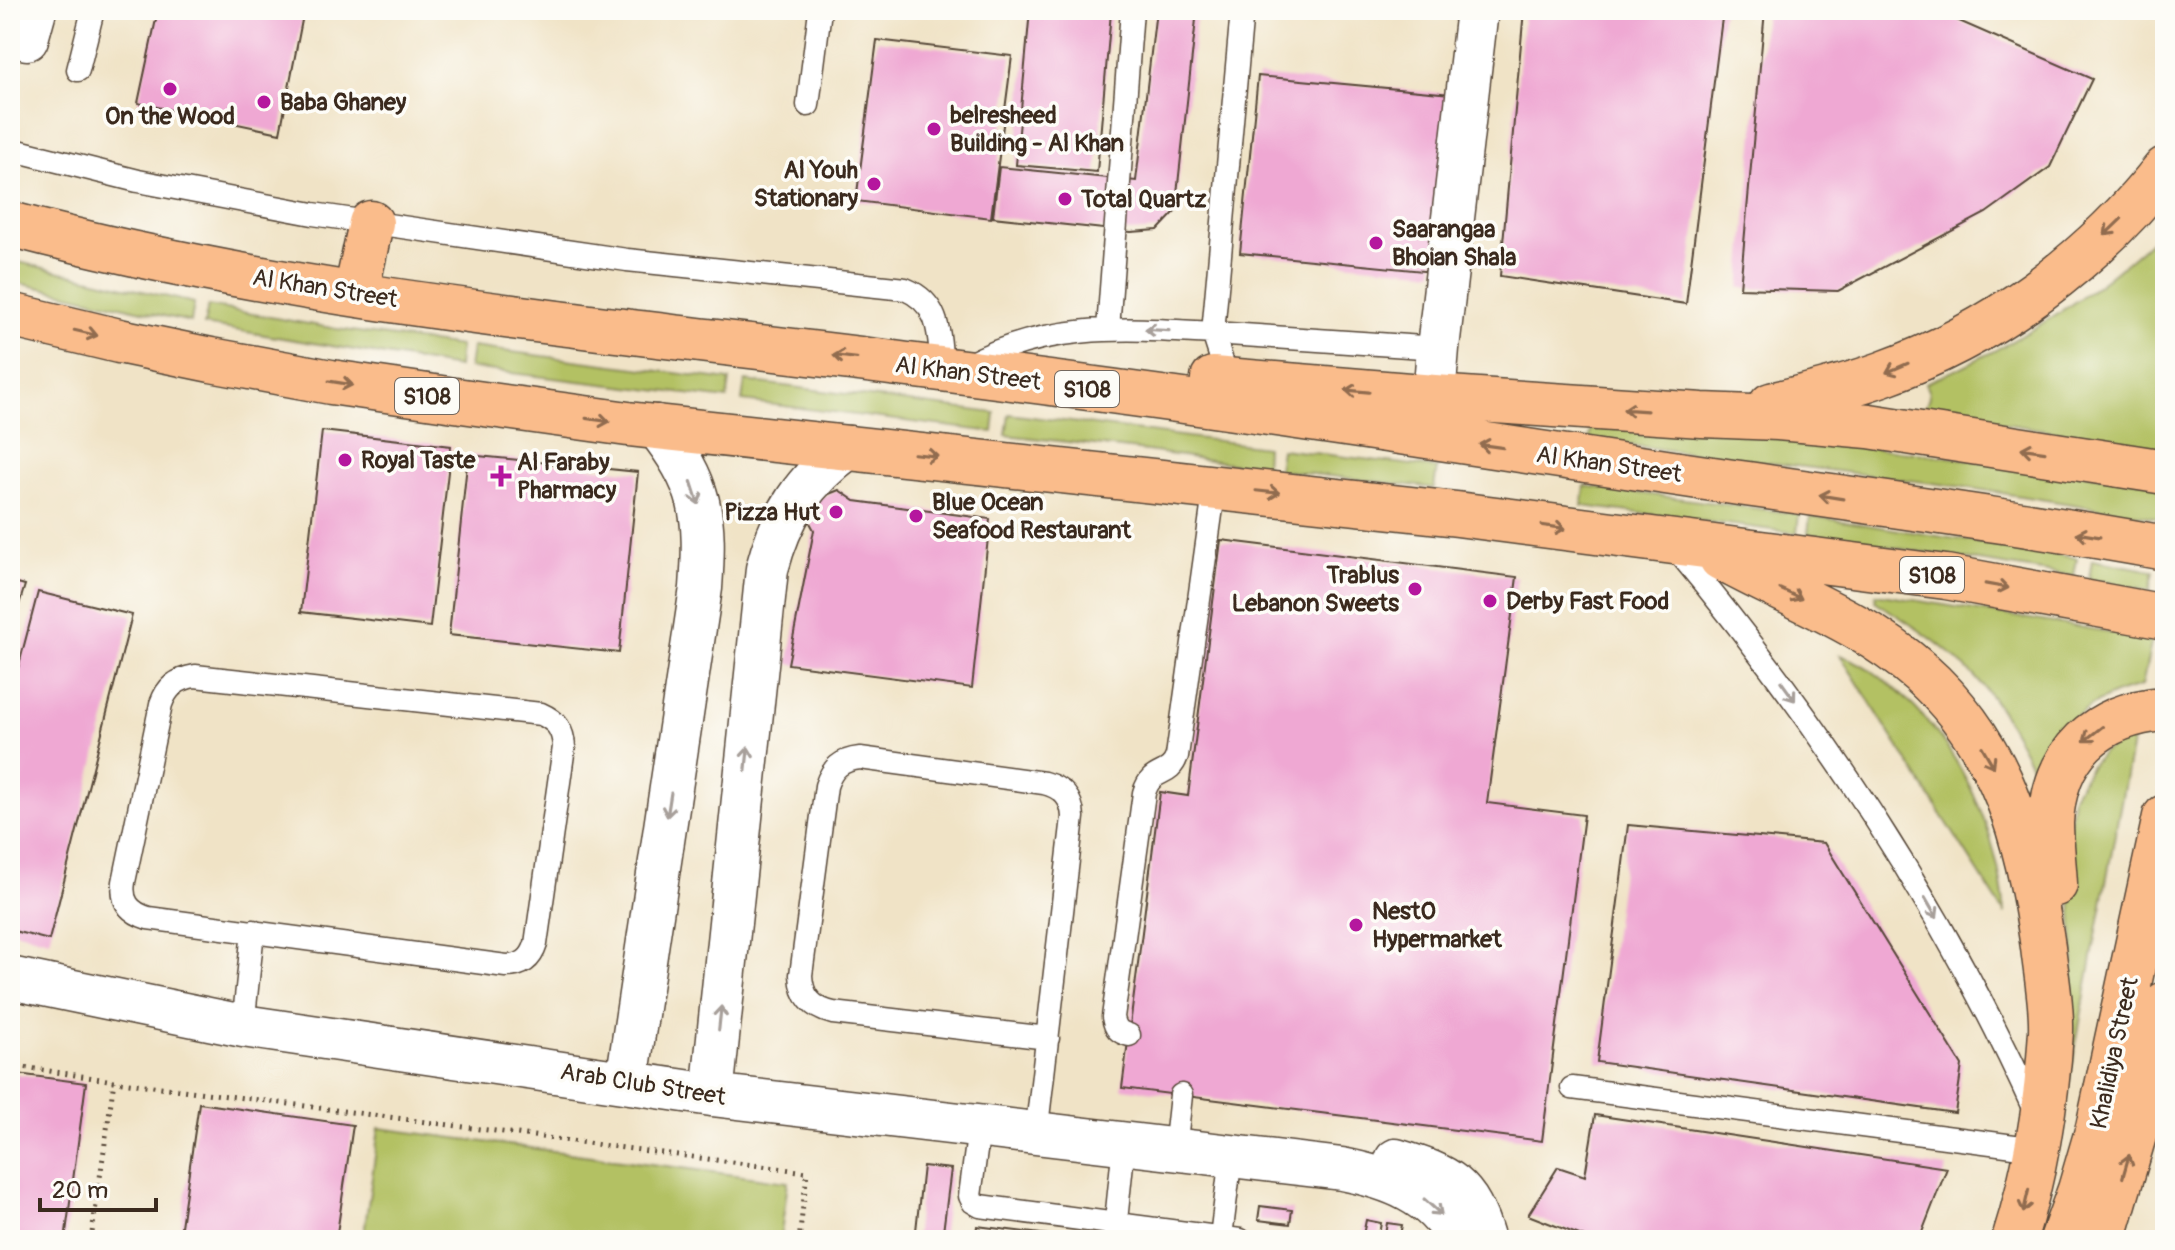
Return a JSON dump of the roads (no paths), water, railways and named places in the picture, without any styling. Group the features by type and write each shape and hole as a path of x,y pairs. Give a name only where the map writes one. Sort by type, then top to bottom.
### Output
{"main road":[{"path":"1702,415 1771,405 1883,374 1989,324 2084,256 2126,215 2165,169"},
{"path":"356,293 371,223"},
{"name":"Al Khan Street","path":"10,224 161,259 572,326 963,372 1596,461 2165,548"},
{"name":"S108","path":"10,315 119,341 331,382 656,426 1215,486 1684,543 1946,577 2165,617"},
{"path":"963,372 1073,371 1778,418 1869,426 2165,472"},
{"path":"1684,543 1847,620 1873,636 1922,674 1963,719 1996,771 2020,828 2038,912 2051,1029"},
{"path":"2014,1240 2025,1206 2039,1136 2051,1029 2056,942 2051,825 2056,790 2060,776 2083,741 2106,724 2132,714 2165,709"},
{"name":"Khalidiya Street","path":"2062,1240 2098,1128 2164,824"},
{"name":"Khalidiya Street","path":"2103,1240 2143,1105 2165,1004"}],"street":[{"path":"1434,397 1477,10"},
{"path":"627,1081 703,561 704,532 699,502 675,449 656,426"},
{"path":"712,1095 767,569 778,533 795,500 828,462 849,447"},
{"name":"Arab Club Street","path":"10,978 243,1026 712,1095 1036,1135 1281,1161 1365,1174 1420,1196 1437,1209 1457,1240"},
{"name":"Arab Club Street","path":"1281,1161 1349,1153 1383,1156 1435,1173 1465,1197 1476,1214 1484,1240"}],"lane":[{"path":"78,70 93,10"},
{"path":"808,105 820,10"},
{"path":"1108,329 1132,10"},
{"path":"1228,380 1213,333 1242,10"},
{"path":"10,149 152,184 313,214 627,260 905,289 925,301 932,310 939,332 963,372 980,358 1029,340 1068,332 1108,329 1438,348"},
{"path":"1129,1035 1115,1027 1113,1017 1144,793 1150,778 1167,771 1174,765 1177,756 1215,486"},
{"path":"1572,1088 2039,1136 2005,1045 1966,969 1878,820 1779,678 1727,610 1684,543"},
{"path":"195,676 541,714 559,727 564,736 564,747 536,944 526,962 506,966 253,931 148,918 130,909 122,892 161,704 164,695 177,681 195,676"},
{"path":"1036,1135 1048,1038 1073,817 1069,799 1062,791 1044,783 860,758 848,759 837,765 826,786 801,975 806,996 822,1011 833,1013 1048,1038"},
{"path":"243,1026 253,931"},
{"path":"1175,1150 1181,1095"},
{"path":"979,1128 970,1196 973,1202 980,1206 1115,1232 1231,1238 1231,1156"},
{"path":"1115,1232 1124,1144"}],"place":[{"name":"On the Wood","path":"170,89"},
{"name":"Baba Ghaney","path":"264,102"},
{"name":"belresheed Building - Al Khan","path":"934,129"},
{"name":"Al Youh Stationary","path":"874,184"},
{"name":"Total Quartz","path":"1065,199"},
{"name":"Saarangaa Bhoian Shala","path":"1376,243"},
{"name":"Royal Taste","path":"345,460"},
{"name":"Al Faraby Pharmacy","path":"501,476"},
{"name":"Pizza Hut","path":"836,512"},
{"name":"Blue Ocean Seafood Restaurant","path":"916,516"},
{"name":"Trablus Lebanon Sweets","path":"1415,589"},
{"name":"Derby Fast Food","path":"1490,601"},
{"name":"NestO Hypermarket","path":"1356,925"}]}
